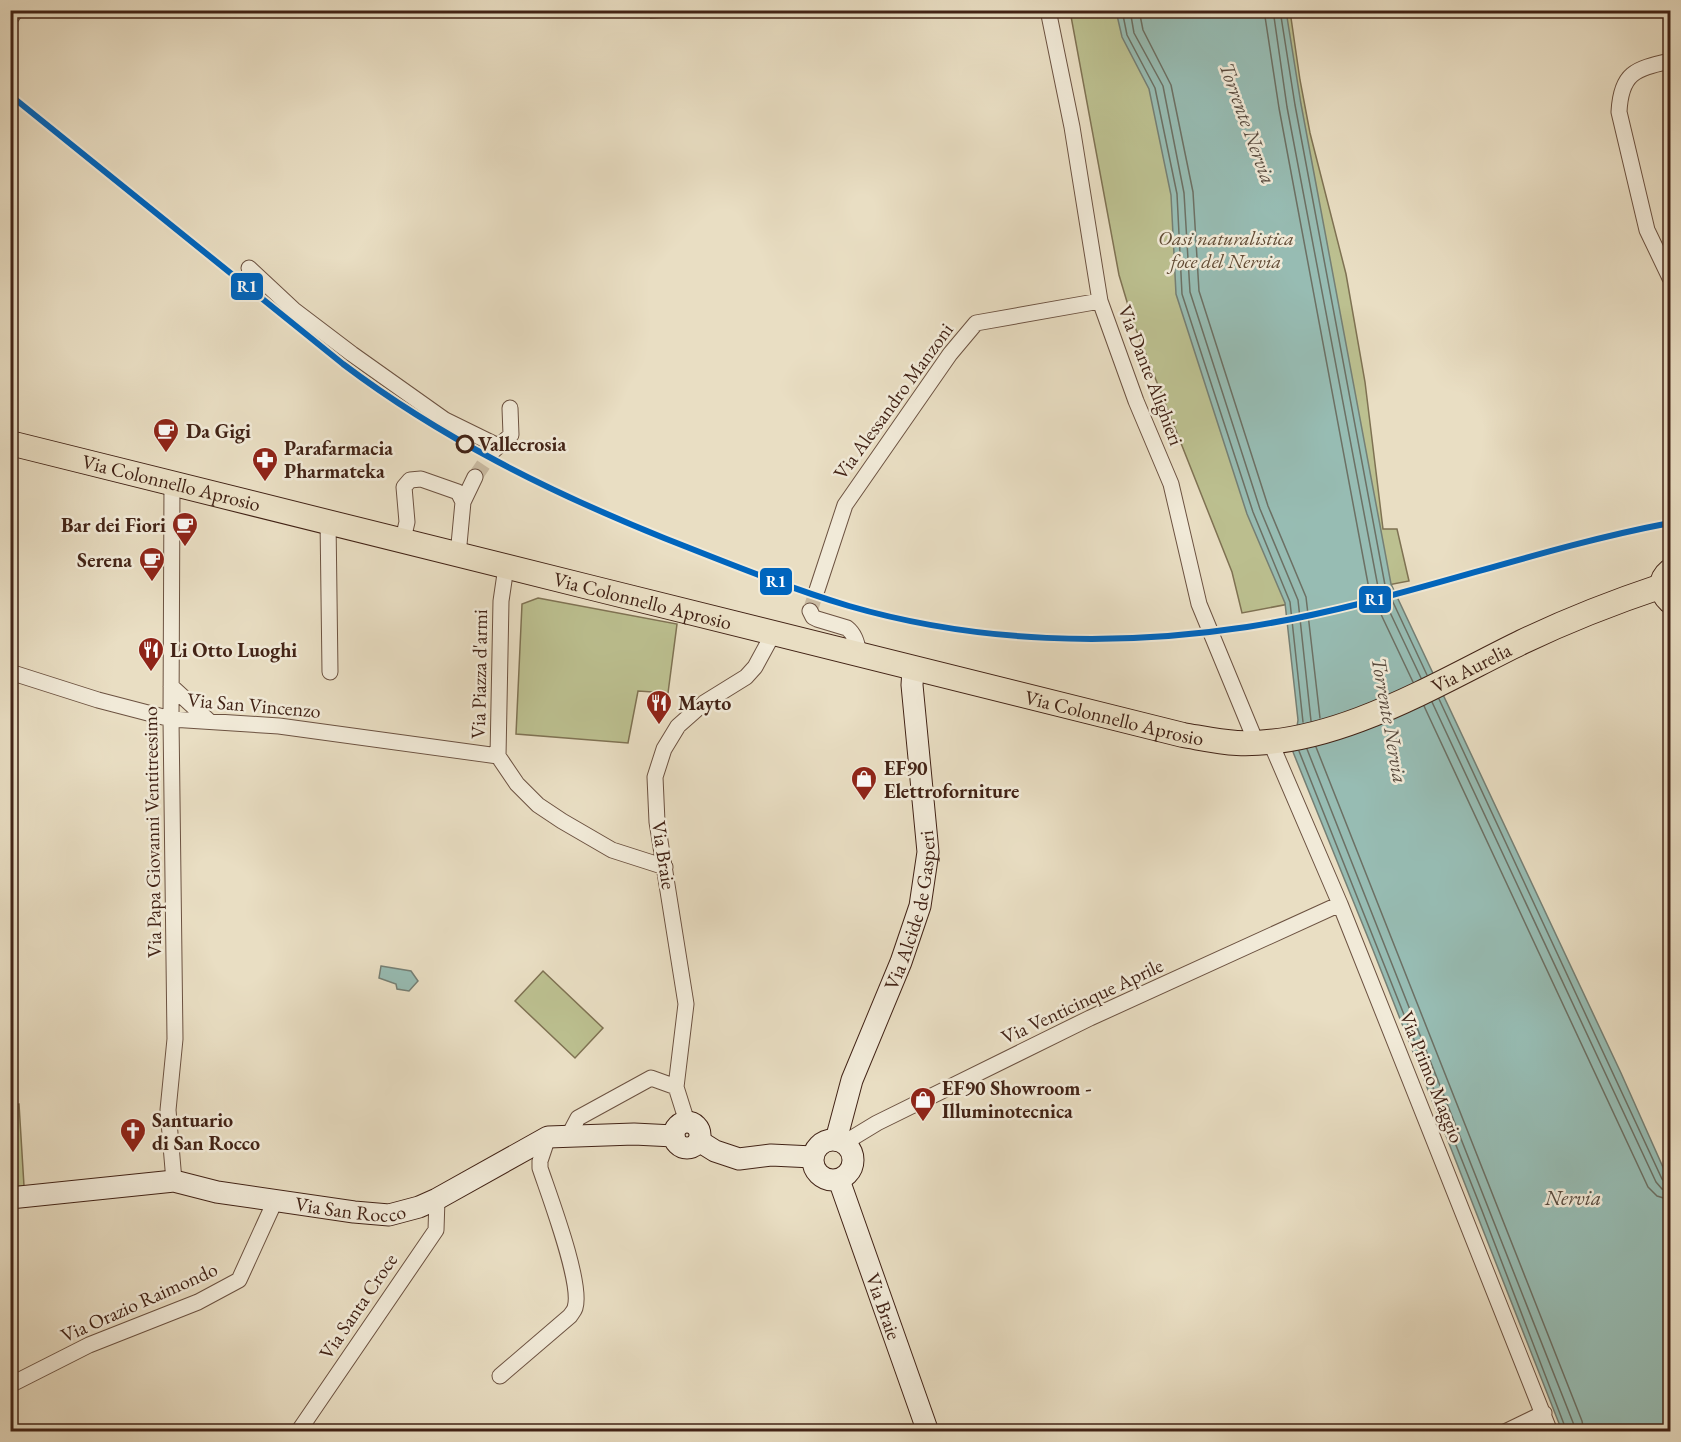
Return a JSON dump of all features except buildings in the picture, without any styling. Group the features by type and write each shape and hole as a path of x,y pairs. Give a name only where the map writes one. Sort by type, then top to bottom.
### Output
{"main road":[{"name":"Via Colonnello Aprosio","path":"10,443 328,520 913,670 1183,735 1221,742 1268,741"},
{"name":"Via Aurelia","path":"1268,741 1313,734 1363,718 1602,606 1669,592"}],"street":[{"path":"10,18 16,10"},
{"name":"Via Dante Alighieri","path":"1048,10 1072,127 1100,301 1136,401 1171,484 1199,604 1235,687 1268,741"},
{"path":"1671,61 1638,69 1627,81 1620,96 1619,112 1647,230 1671,278"},
{"path":"249,268 294,310 351,354 445,420 495,449 511,435 510,408"},
{"name":"Via Alessandro Manzoni","path":"817,590 845,505 950,354 976,323 1100,301"},
{"path":"458,555 463,502 475,477"},
{"path":"403,539 407,522 404,487 410,480 421,479 458,492 463,502"},
{"name":"Via Papa Giovanni Ventitreesimo","path":"172,482 171,719 175,1040 168,1110 174,1181"},
{"path":"328,520 330,672"},
{"name":"Via Piazza d'armi","path":"506,567 501,601 498,756 517,784 538,805 562,821 612,850 666,867"},
{"path":"810,611 817,619 847,628 855,640 860,656"},
{"name":"Via Braie","path":"680,1129 676,1087 686,1004 666,867 657,822 655,777 664,749 678,726 704,703 746,677 755,667 773,634"},
{"name":"Via Alcide de Gasperi","path":"841,1141 852,1080 901,962 922,895 928,852 912,685 913,670"},
{"name":"Via San Vincenzo","path":"10,672 98,700 171,719 279,726 498,756"},
{"path":"171,686 209,721"},
{"name":"Via Primo Maggio","path":"1268,741 1340,904 1550,1431"},
{"name":"Via Venticinque Aprile","path":"841,1141 1090,1018 1340,904"},
{"path":"569,1135 578,1118 651,1078 676,1087"},
{"path":"680,1129 696,1126 700,1136 699,1141 715,1151 739,1159 771,1155 813,1157"},
{"name":"Via San Rocco","path":"10,1198 174,1181 217,1192 389,1215 419,1207 437,1199 548,1137 634,1134 680,1129"},
{"path":"500,1376 570,1316 576,1307 576,1290 566,1246 540,1168 548,1137"},
{"path":"826,1141 841,1141 852,1152 854,1163 849,1173 839,1180 829,1180 820,1176 814,1167 813,1157 817,1148 826,1141"},
{"name":"Via Braie","path":"839,1180 928,1431"},
{"name":"Via Santa Croce","path":"298,1431 436,1230 437,1199"},
{"name":"Via Orazio Raimondo","path":"10,1385 89,1346 198,1302 239,1280 275,1201"},
{"path":"1505,1431 1544,1413"}],"green space":[{"path":"654,10 772,11 651,18"},
{"name":"Oasi naturalistica foce del Nervia","path":"1070,11 1290,11 1310,133 1346,274 1365,382 1383,529 1397,529 1409,581 1242,613 1232,572 1133,322 1119,275"},
{"path":"538,598 677,624 668,693 638,691 628,743 516,734 522,604"},
{"path":"543,971 603,1028 575,1058 515,1001"},
{"path":"19,1104 24,1186 11,1187 11,1105"}],"water":[{"name":"Nervia","path":"1116,11 1286,11 1301,104 1391,584 1621,1073 1670,1183 1670,1431 1562,1431 1293,752 1298,720 1285,603 1247,514 1176,294 1171,195 1149,89 1122,37"},
{"path":"381,966 411,971 418,981 409,991 397,989 396,984 379,978"}],"tunnel":[{"path":"475,477 492,452"},
{"path":"810,611 817,590"}],"transit line":[{"name":"R1","path":"10,95 343,364 418,416 498,462 580,502 756,574 849,606 947,628 1046,638 1097,639 1197,633 1247,627 1353,605 1617,534 1670,523"}],"place":[{"name":"Vallecrosia","path":"465,444"},
{"name":"Da Gigi","path":"166,454"},
{"name":"Parafarmacia Pharmateka","path":"265,483"},
{"name":"Bar dei Fiori","path":"185,548"},
{"name":"Serena","path":"152,583"},
{"name":"Li Otto Luoghi","path":"151,673"},
{"name":"Mayto","path":"659,726"},
{"name":"EF90 Elettroforniture","path":"864,802"},
{"name":"EF90 Showroom - Illuminotecnica","path":"923,1123"},
{"name":"Santuario di San Rocco","path":"133,1154"}],"water label":[{"name":"Torrente Nervia","path":"1248,123"},
{"name":"Torrente Nervia","path":"1390,720"}]}
